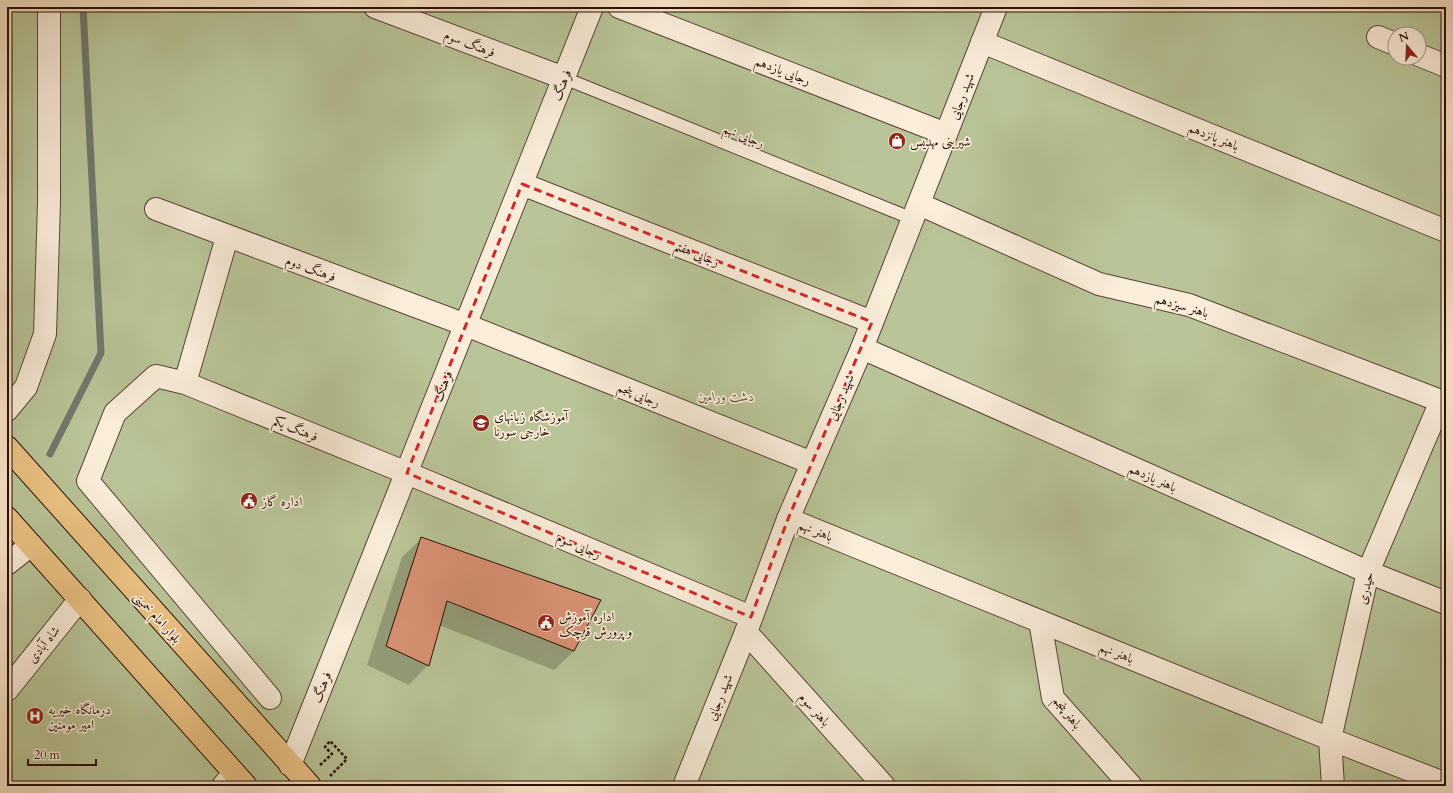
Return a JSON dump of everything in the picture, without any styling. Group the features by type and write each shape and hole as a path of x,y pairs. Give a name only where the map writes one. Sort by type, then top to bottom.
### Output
{"main road":[{"name":"بلوار امام خمینی","path":"7,447 290,765 318,783"},
{"path":"7,518 80,599 234,782"}],"street":[{"path":"7,410 26,387 45,334 49,202 48,7"},
{"name":"فرهنگ سوم","path":"376,7 564,78"},
{"name":"فرهنگ","path":"290,765 592,7"},
{"name":"رجایی یازدهم","path":"619,7 946,134"},
{"name":"شهید رجایی","path":"684,786 748,625 788,518 862,348 996,7"},
{"name":"باهنر پانزدهم","path":"982,42 1446,231"},
{"path":"1427,58 1446,66"},
{"name":"رجایی هفتم","path":"522,184 872,322"},
{"name":"فرهنگ دوم","path":"156,209 227,237 466,325"},
{"name":"باهنر سیزدهم","path":"916,211 1099,284 1189,305 1443,402"},
{"path":"185,383 227,237"},
{"name":"رجایی پنجم","path":"466,325 812,463"},
{"name":"باهنر یازدهم","path":"862,348 1368,572 1446,603"},
{"name":"فرهنگ یکم","path":"270,698 88,480 115,413 156,376 185,383 407,473"},
{"name":"حیدری","path":"1333,786 1330,739 1368,572 1443,402"},
{"name":"رجایی سوم","path":"407,473 748,625"},
{"name":"باهنر نهم","path":"788,518 1330,739 1446,784"},
{"path":"7,564 32,545"},
{"name":"شاه آبادی","path":"7,690 80,599"},
{"name":"باهنر پنجم","path":"1040,621 1053,698 1132,786"},
{"name":"باهنر سوم","path":"748,625 884,786"}],"lane":[{"name":"رجایی نهم","path":"564,78 916,211"}],"path":[{"path":"318,783 347,759 330,742 325,747 332,754"}],"highlighted area":[{"path":"522,184 872,322 788,519 751,617 407,473"}],"green space":[{"name":"دشت ورامین","path":"7,7 1446,7 1446,786 7,786"}],"building":[{"name":"اداره آموزش و پرورش قرچک","path":"421,537 601,600 574,651 447,601 429,666 386,646"}],"waterway":[{"path":"50,454 101,353 83,7"}],"place":[{"name":"شیرینی مهدیس","path":"897,141"},
{"name":"آموزشگاه زبانهای خارجی سورنا","path":"481,423"},
{"name":"اداره گاز","path":"249,501"},
{"name":"اداره آموزش و پرورش قرچک","path":"546,623"},
{"name":"درمانگاه خیریه امیر مومنین","path":"35,716"}]}
